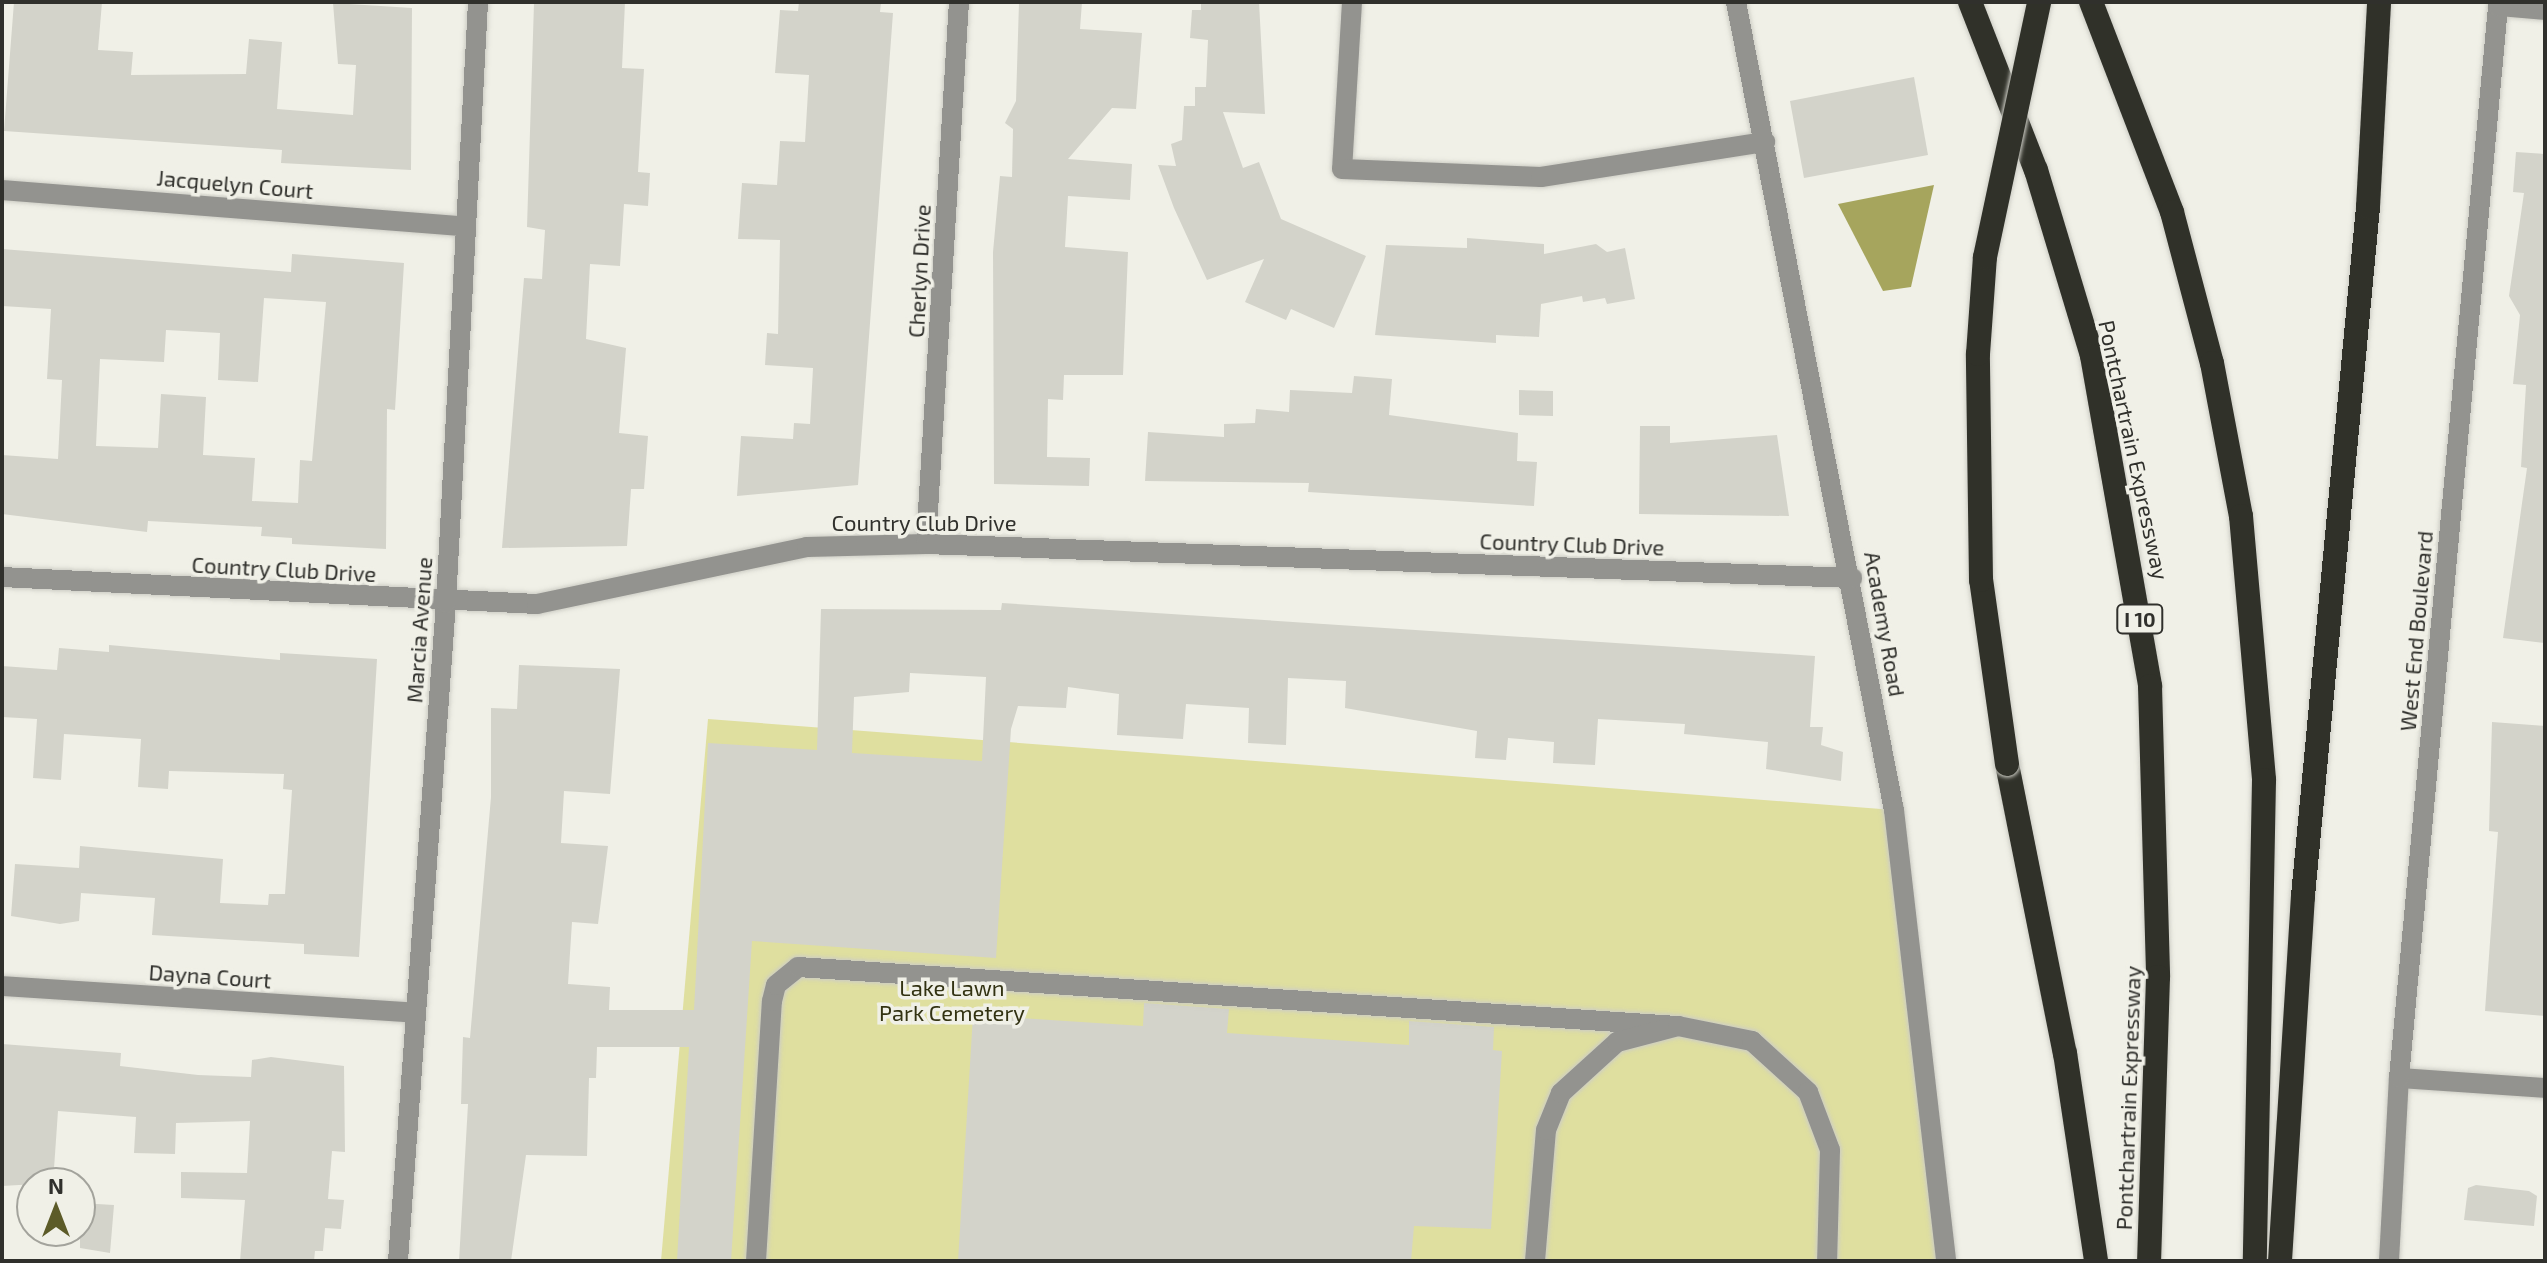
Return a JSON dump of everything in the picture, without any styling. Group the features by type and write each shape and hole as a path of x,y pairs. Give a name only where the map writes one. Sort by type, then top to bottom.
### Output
{"highway":[{"name":"Pontchartrain Expressway","path":"1970,2 2036,170 2092,356 2143,641 2157,813 2149,1261"},
{"path":"2039,2 1985,257 1978,354 1981,580 2007,764 2065,1053 2096,1261"},
{"path":"2091,2 2172,212 2212,363 2241,516 2264,780 2255,1261"},
{"path":"2280,1261 2303,896 2377,54 2379,2"},
{"path":"2377,54 2392,2"}],"street":[{"name":"Marcia Avenue","path":"398,1261 446,603 478,2"},
{"name":"Cherlyn Drive","path":"926,544 959,2"},
{"path":"1352,2 1342,169 1541,177 1765,142"},
{"name":"Academy Road","path":"1736,2 1852,578 1912,928 1946,1261"},
{"name":"West End Boulevard","path":"2389,1261 2399,1078 2498,6 2545,10"},
{"name":"Jacquelyn Court","path":"2,190 464,226"},
{"name":"Country Club Drive","path":"2,577 446,603 537,604 807,547 926,544 1852,578"},
{"path":"756,1261 772,1001 776,985 798,967 1678,1026 1752,1041 1808,1092 1830,1150 1827,1261"},
{"name":"Dayna Court","path":"2,986 414,1013"},
{"path":"1535,1261 1546,1130 1561,1093 1617,1042 1678,1026"},
{"path":"2399,1078 2545,1088"}],"green space":[{"name":"Lake Lawn Park Cemetery","path":"708,719 1894,810 1946,1261 661,1261"}],"shaded area":[{"path":"1934,185 1911,287 1883,291 1838,204"}],"building":[{"path":"14,2 102,2 98,50 133,52 131,75 246,74 249,39 282,42 277,109 353,115 356,65 338,64 333,3 412,8 411,170 281,163 282,150 4,131"},
{"path":"625,2 622,68 644,69 638,172 650,173 648,206 624,204 620,266 590,264 586,339 626,348 619,433 648,436 644,489 631,489 627,546 502,548 524,278 542,279 545,230 527,227 534,3"},
{"path":"799,2 881,2 880,12 893,13 858,485 737,496 741,436 793,439 794,423 810,424 813,368 765,365 767,333 778,334 780,240 738,239 742,183 777,185 780,141 805,142 809,75 775,73 780,10 798,11"},
{"path":"1019,2 1082,2 1080,29 1142,33 1136,109 1112,108 1068,159 1132,164 1130,200 1068,196 1065,247 1128,252 1123,375 1064,375 1063,400 1048,399 1047,457 1090,458 1089,486 994,484 993,252 1000,176 1012,177 1013,129 1005,123 1016,101"},
{"path":"1201,2 1259,2 1265,114 1223,112 1243,168 1259,162 1281,219 1366,256 1334,328 1291,309 1286,320 1245,302 1264,259 1207,280 1174,208 1158,165 1176,166 1171,144 1182,140 1184,106 1195,106 1195,87 1206,87 1208,40 1190,38 1192,10 1201,10"},
{"path":"1914,77 1928,155 1804,178 1790,101"},
{"path":"2516,152 2545,154 2545,643 2503,638 2527,468 2521,467 2526,385 2513,384 2520,315 2509,296 2524,193 2513,192"},
{"path":"1467,238 1544,244 1544,254 1596,244 1607,252 1625,248 1635,299 1607,304 1605,298 1583,302 1582,296 1541,304 1539,337 1496,335 1496,343 1375,335 1386,245 1467,248"},
{"path":"2,249 291,272 292,254 404,263 395,410 387,409 386,549 292,544 292,538 261,536 262,527 148,521 147,532 2,514 2,455 58,459 62,380 47,379 51,309 2,306","holes":["264,298 326,302 312,461 300,460 298,503 252,501 255,458 203,455 206,397 161,394 158,448 96,446 100,359 164,362 166,330 220,333 218,380 258,382"]},
{"path":"1354,376 1392,379 1389,415 1518,433 1517,461 1537,462 1534,506 1308,492 1309,483 1145,481 1148,432 1224,437 1224,424 1255,423 1256,409 1289,412 1290,390 1352,393"},
{"path":"1519,390 1553,391 1553,416 1519,415"},
{"path":"1640,426 1670,426 1670,443 1777,435 1789,516 1639,514"},
{"path":"1002,603 1815,656 1810,727 1823,727 1821,745 1843,752 1841,781 1766,769 1768,742 1684,734 1685,724 1598,719 1595,765 1553,763 1554,742 1508,738 1506,760 1475,758 1477,731 1345,708 1346,681 1288,678 1286,745 1248,743 1249,708 1186,704 1183,739 1117,735 1119,694 1068,687 1066,708 1018,706 1011,729 996,958 752,941 731,1261 677,1261 689,1047 597,1047 596,1078 589,1078 587,1156 526,1155 511,1261 459,1261 468,1104 461,1104 463,1037 470,1038 491,797 491,708 517,709 519,665 620,669 610,794 564,791 561,843 608,846 598,924 572,922 568,984 610,987 609,1010 694,1010 708,743 817,750 821,609 1001,610","holes":["910,673 986,677 982,761 852,753 854,697 909,692"]},
{"path":"109,645 280,660 280,653 377,659 359,957 304,954 304,944 152,935 155,898 81,893 79,921 60,924 11,916 15,864 79,868 80,846 223,859 220,903 268,905 269,894 285,894 292,790 283,789 284,774 169,771 168,789 138,787 141,739 64,734 61,780 33,778 37,719 2,717 2,666 57,670 59,648 109,652"},
{"path":"2492,722 2545,726 2545,1016 2485,1011 2498,832 2489,831"},
{"path":"1144,1003 1229,1009 1227,1033 1409,1045 1409,1021 1494,1027 1493,1050 1502,1051 1491,1229 1414,1226 1411,1261 958,1261 973,1015 1143,1026"},
{"path":"2,1044 121,1053 120,1066 198,1075 251,1077 252,1060 271,1057 344,1066 345,1152 332,1151 328,1199 344,1200 341,1229 325,1228 323,1251 315,1251 314,1261 240,1261 245,1200 181,1198 181,1172 247,1173 250,1121 176,1123 175,1154 134,1153 136,1117 58,1111 54,1167 16,1167 16,1185 2,1186"},
{"path":"2476,1185 2529,1191 2537,1196 2534,1226 2464,1220 2468,1188"},
{"path":"96,1204 114,1205 110,1253 80,1248 96,1247"}]}
